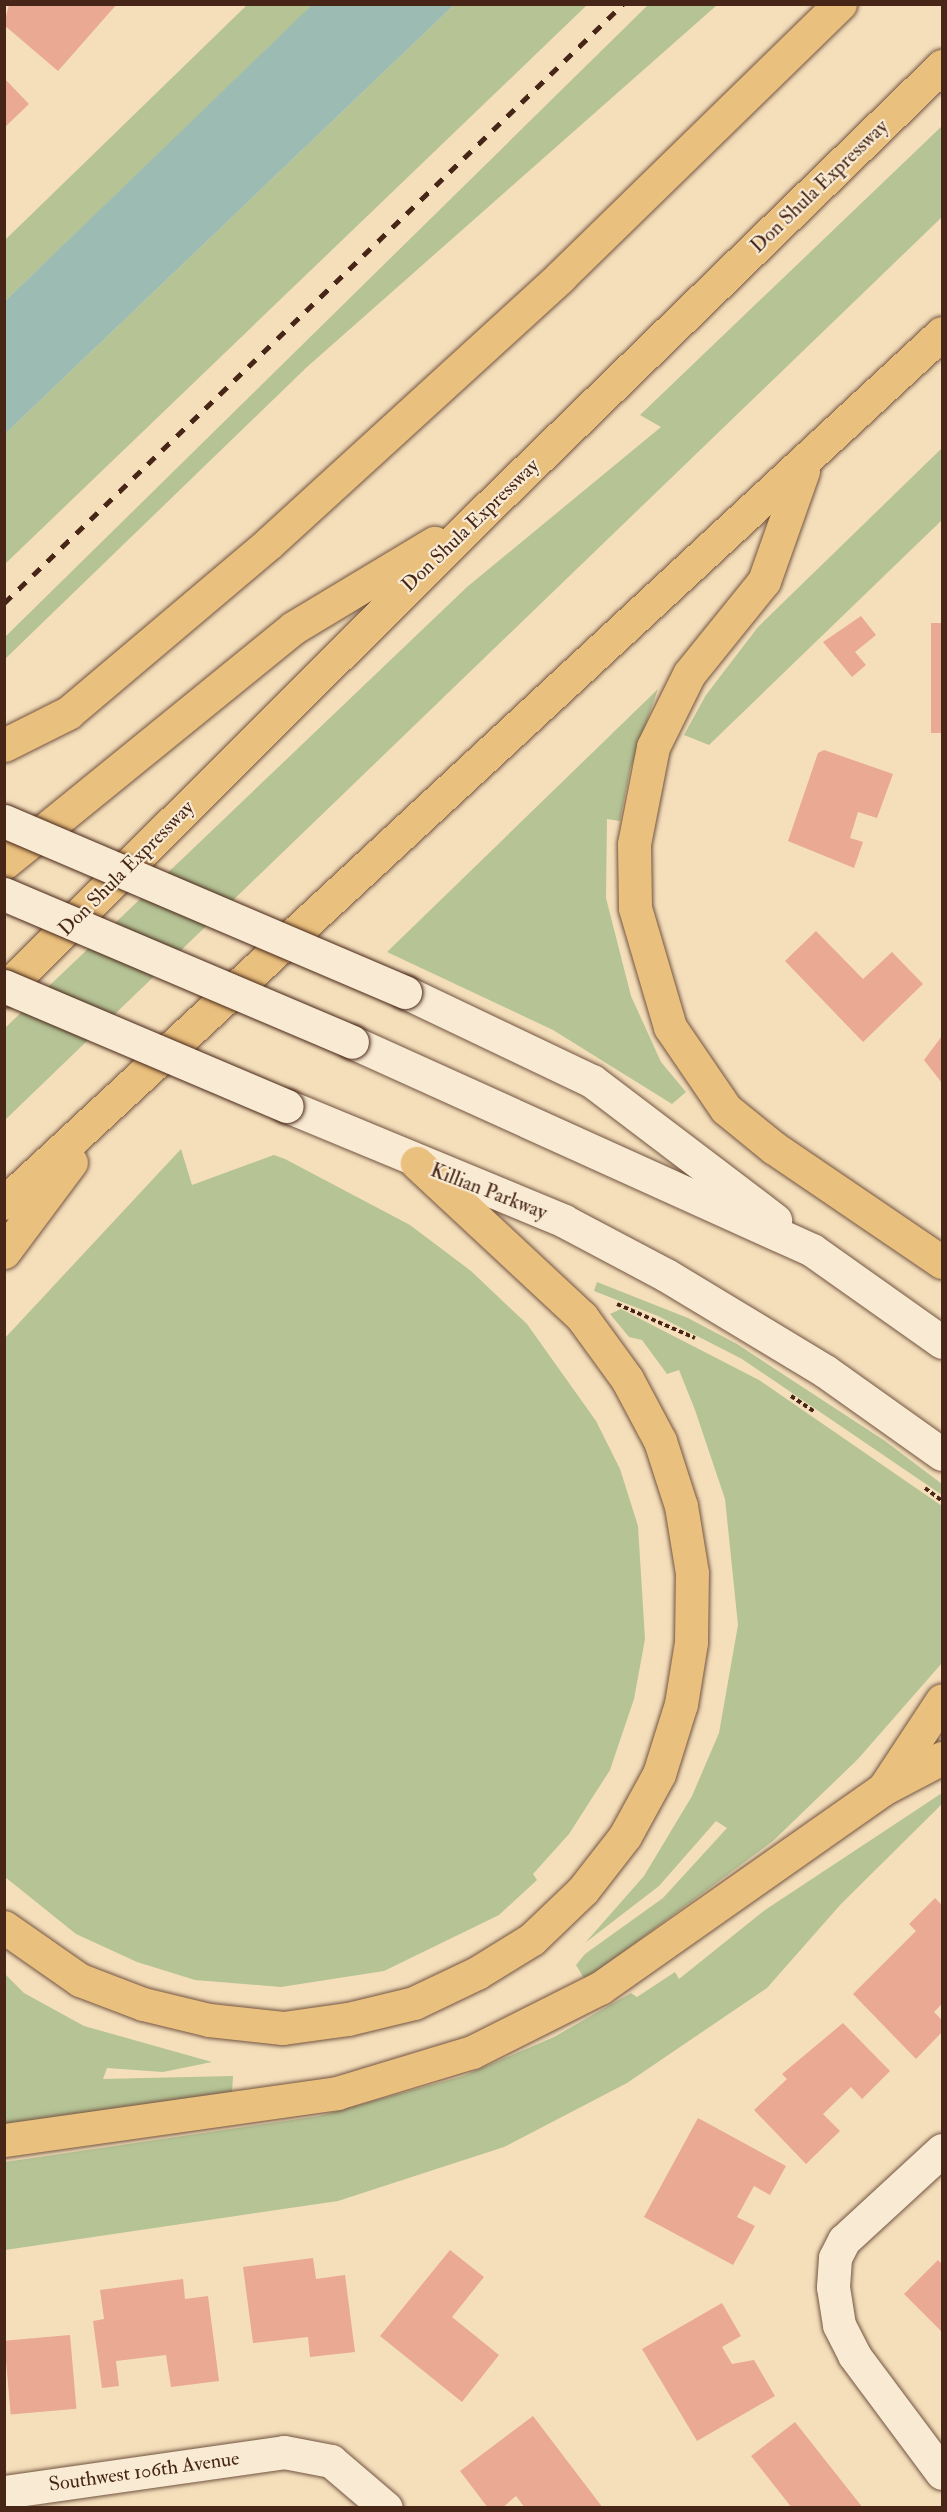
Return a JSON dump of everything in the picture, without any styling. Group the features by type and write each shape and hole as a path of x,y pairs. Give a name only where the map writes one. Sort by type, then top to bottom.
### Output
{"highway":[{"path":"4,745 68,713 268,543 561,276 840,4"},
{"name":"Don Shula Expressway","path":"4,988 479,516 942,66"},
{"path":"4,1203 114,1105 804,467 942,333"},
{"path":"804,467 764,581 689,674 654,747 634,844 637,920 670,1027 726,1109 774,1148 942,1262"},
{"path":"4,863 293,628 479,516"},
{"path":"4,1252 114,1105"},
{"path":"4,1927 80,1980 143,2004 209,2020 283,2028 348,2019 414,2003 477,1973 532,1939 583,1890 625,1836 653,1784 681,1704 692,1642 692,1573 681,1506 660,1441 627,1379 582,1317 417,1163"},
{"path":"883,1790 942,1700"},
{"path":"4,2140 337,2094 472,2052 600,1988 883,1790 942,1758"}],"main road":[{"path":"4,821 405,992 528,1048 610,1093 812,1250 942,1342"},
{"path":"4,894 352,1042 812,1250"},
{"name":"Killian Parkway","path":"4,988 417,1163 564,1221 666,1275 825,1371 942,1454"},
{"path":"942,2150 844,2240 833,2267 834,2297 854,2355 942,2473"},
{"name":"Southwest 106th Avenue","path":"4,2492 284,2452 331,2461 387,2508"}],"path":[{"path":"613,1304 703,1341"},
{"path":"787,1393 827,1419"},
{"path":"920,1485 942,1501"}],"green space":[{"path":"649,4 717,5 307,367 5,659 5,637"},
{"path":"247,5 313,5 5,301 5,240"},
{"path":"454,5 587,5 5,564 5,434"},
{"path":"942,126 942,217 5,1120 5,1028 467,587 661,427 640,415"},
{"path":"942,448 942,520 709,745 684,735 706,695 758,627"},
{"path":"658,689 630,770 620,821 607,819 606,898 631,996 661,1062 686,1092 672,1104 553,1030 387,952"},
{"path":"181,1149 192,1185 274,1155 285,1159 410,1225 471,1271 527,1324 596,1421 620,1469 638,1526 645,1639 634,1699 610,1770 569,1834 533,1874 537,1880 499,1915 384,1971 281,1987 195,1980 137,1962 76,1934 5,1877 5,1338"},
{"path":"597,1282 688,1318 737,1344 885,1441 942,1484 942,1495 742,1359 658,1316 594,1291"},
{"path":"621,1309 759,1380 942,1506 942,1663 858,1759 773,1841 585,1980 576,1965 585,1954 663,1898 727,1828 716,1821 659,1886 585,1943 644,1876 692,1796 719,1733 738,1625 725,1499 695,1410 679,1370 667,1374 642,1340 629,1337 610,1314"},
{"path":"942,1793 942,1804 841,1904 767,1988 627,2083 504,2147 338,2201 5,2250 5,2162 319,2116 463,2076 554,2037 631,1993 637,1997 675,1972 679,1979 765,1910"},
{"path":"4,1973 24,1993 84,2026 212,2062 163,2072 107,2068 103,2079 233,2076 232,2093 5,2124"}],"water":[{"path":"313,4 454,5 5,434 5,301"}],"building":[{"path":"9,4 117,4 58,71 4,25"},
{"path":"4,78 29,104 4,128"},
{"path":"861,616 876,635 855,652 866,665 852,677 823,642"},
{"path":"931,623 942,623 942,733 931,733"},
{"path":"824,750 893,774 877,818 858,812 850,838 863,842 854,868 788,841 818,753"},
{"path":"816,931 863,979 892,952 923,984 863,1042 785,961"},
{"path":"942,1036 942,1083 924,1060"},
{"path":"935,1898 942,1905 942,2004 934,2012 942,2020 942,2032 916,2059 853,1994 916,1931 909,1924"},
{"path":"843,2023 890,2071 862,2099 851,2087 823,2114 840,2131 806,2164 754,2110 787,2079 782,2074"},
{"path":"698,2118 786,2166 770,2195 754,2186 737,2217 755,2226 733,2265 644,2217"},
{"path":"450,2250 484,2277 452,2317 499,2355 462,2402 380,2336"},
{"path":"313,2258 316,2279 345,2275 355,2352 310,2357 308,2337 253,2343 243,2267"},
{"path":"938,2260 942,2264 942,2332 904,2294"},
{"path":"183,2279 185,2299 208,2296 219,2381 171,2387 166,2355 116,2361 119,2386 102,2388 93,2321 104,2319 100,2290"},
{"path":"722,2303 741,2336 722,2347 732,2364 754,2360 775,2396 697,2441 642,2349"},
{"path":"70,2335 76,2409 11,2414 4,2341"},
{"path":"533,2416 603,2508 525,2508 516,2496 502,2508 488,2508 460,2471"},
{"path":"795,2422 863,2508 792,2508 751,2456"}],"railway":[{"path":"4,603 623,4"}]}
